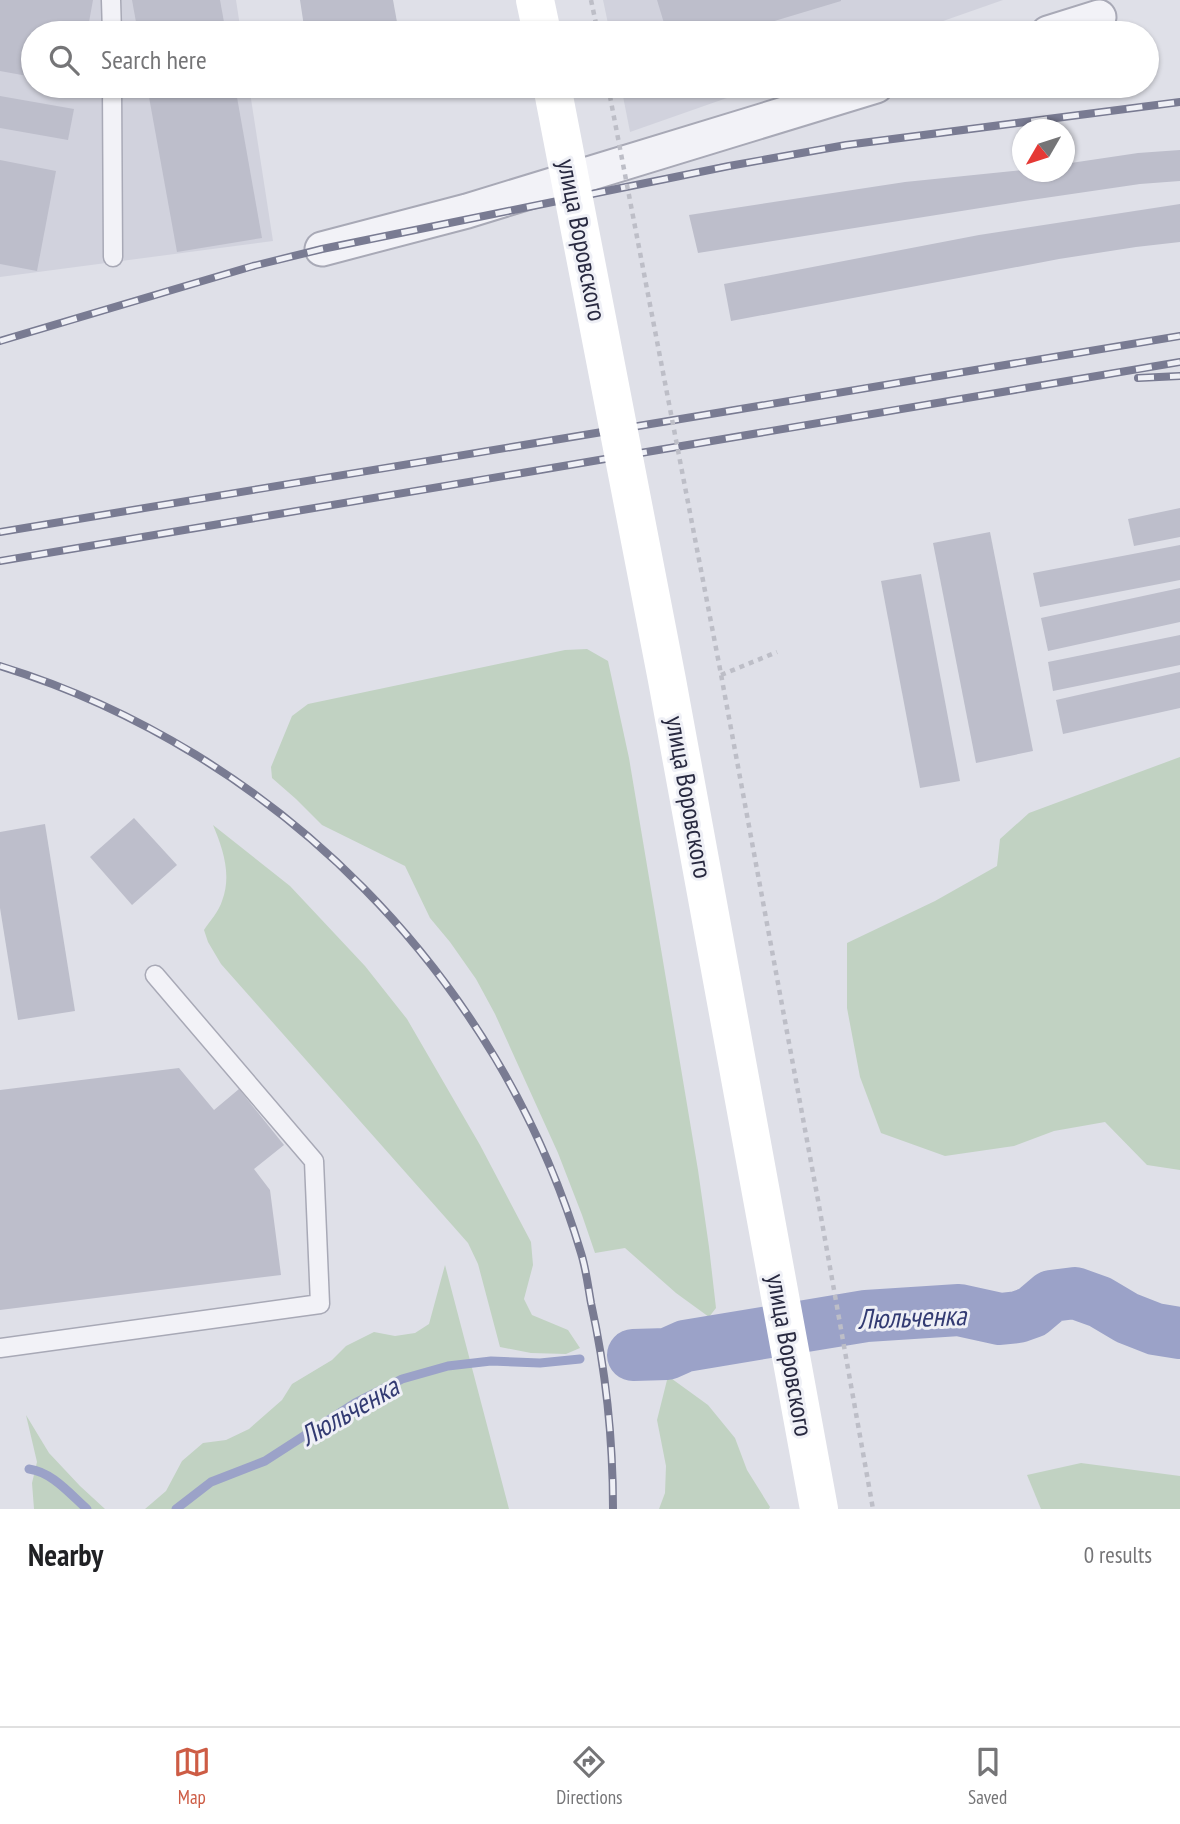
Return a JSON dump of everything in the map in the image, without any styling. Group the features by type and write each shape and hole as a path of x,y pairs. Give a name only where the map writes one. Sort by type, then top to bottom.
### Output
{"main road":[{"path":"535,0 539,21"},
{"name":"улица Воровского","path":"554,98 667,680 819,1509"}],"street":[{"path":"1089,21 1099,18"},
{"path":"322,249 467,211 837,98"}],"lane":[{"path":"111,0 112,21"},
{"path":"112,98 113,257"},
{"path":"0,1348 320,1304 314,1161 155,975"}],"path":[{"path":"591,0 595,21"},
{"path":"610,98 721,675 873,1509"},
{"path":"721,675 777,652"}],"shaded area":[{"path":"0,0 236,0 239,21 21,21 21,98 251,98 273,241 0,277"},
{"path":"603,0 1003,0 943,21 607,21"},
{"path":"623,98 727,98 630,132"}],"green space":[{"path":"587,649 608,661 629,758 698,1170 716,1308 709,1317 676,1293 625,1248 595,1253 558,1153 495,1014 476,979 430,918 405,866 322,825 272,778 271,767 292,716 308,704 565,650"},
{"path":"1180,757 1180,1170 1147,1165 1105,1122 1054,1131 1014,1146 945,1156 881,1133 860,1077 847,1008 847,943 935,901 997,866 1000,839 1029,813"},
{"path":"213,825 290,886 365,966 407,1019 480,1145 531,1242 533,1265 524,1299 532,1315 568,1330 580,1348 566,1354 531,1353 500,1347 478,1264 468,1243 221,964 204,930 221,905 226,882 223,853"},
{"path":"445,1265 509,1509 145,1509 166,1491 182,1461 203,1443 226,1440 249,1429 282,1400 292,1384 332,1360 346,1346 374,1332 395,1336 415,1333 429,1324"},
{"path":"668,1376 708,1405 735,1438 747,1470 769,1509 659,1509 665,1493 666,1466 657,1420"},
{"path":"26,1415 49,1453 105,1509 34,1509 32,1483 37,1462"},
{"path":"1081,1463 1180,1476 1180,1509 1041,1509 1027,1475"}],"building":[{"path":"0,0 93,0 89,21 21,21 21,75 0,71"},
{"path":"132,0 220,0 224,21 136,21"},
{"path":"300,0 393,0 397,21 303,21"},
{"path":"657,0 841,0 774,21 663,21"},
{"path":"0,96 74,109 68,140 0,128"},
{"path":"149,98 237,98 262,238 177,252"},
{"path":"1180,150 1180,181 1140,184 1024,201 698,253 689,215 905,182 1012,171 1012,182 1075,182 1075,162"},
{"path":"0,160 56,171 37,271 0,264"},
{"path":"1180,204 1180,242 1059,259 731,321 724,284 979,235"},
{"path":"1180,508 1180,537 1134,546 1128,519"},
{"path":"990,532 1033,751 976,763 933,543"},
{"path":"1180,545 1180,580 1040,607 1033,573"},
{"path":"921,574 960,781 920,788 881,581"},
{"path":"1180,588 1180,622 1048,651 1041,618"},
{"path":"1180,635 1180,665 1053,691 1048,662"},
{"path":"1180,672 1180,708 1063,734 1056,700"},
{"path":"134,818 177,865 132,905 90,857"},
{"path":"45,824 75,1011 18,1020 0,908 0,832"},
{"path":"179,1068 214,1110 239,1089 284,1145 254,1169 270,1190 281,1275 0,1310 0,1090"}],"waterway":[{"name":"Люльченка","path":"633,1355 667,1354 685,1346 866,1316 959,1310 1000,1319 1018,1317 1032,1312 1051,1296 1075,1293 1155,1329 1180,1333"},
{"name":"Люльченка","path":"176,1509 211,1482 265,1461 355,1403 402,1379 448,1366 491,1361 540,1363 580,1359"},
{"name":"Люльченка","path":"29,1469 53,1479 87,1509"}],"railway":[{"path":"0,341 253,266 322,249 729,166 846,145 1180,102"},
{"path":"0,532 1180,336"},
{"path":"0,561 1180,362"},
{"path":"1138,378 1180,376"},
{"path":"0,666 101,704 196,755 284,816 363,888 434,968 494,1057 544,1152 581,1253 605,1380 612,1457 613,1509"}]}
